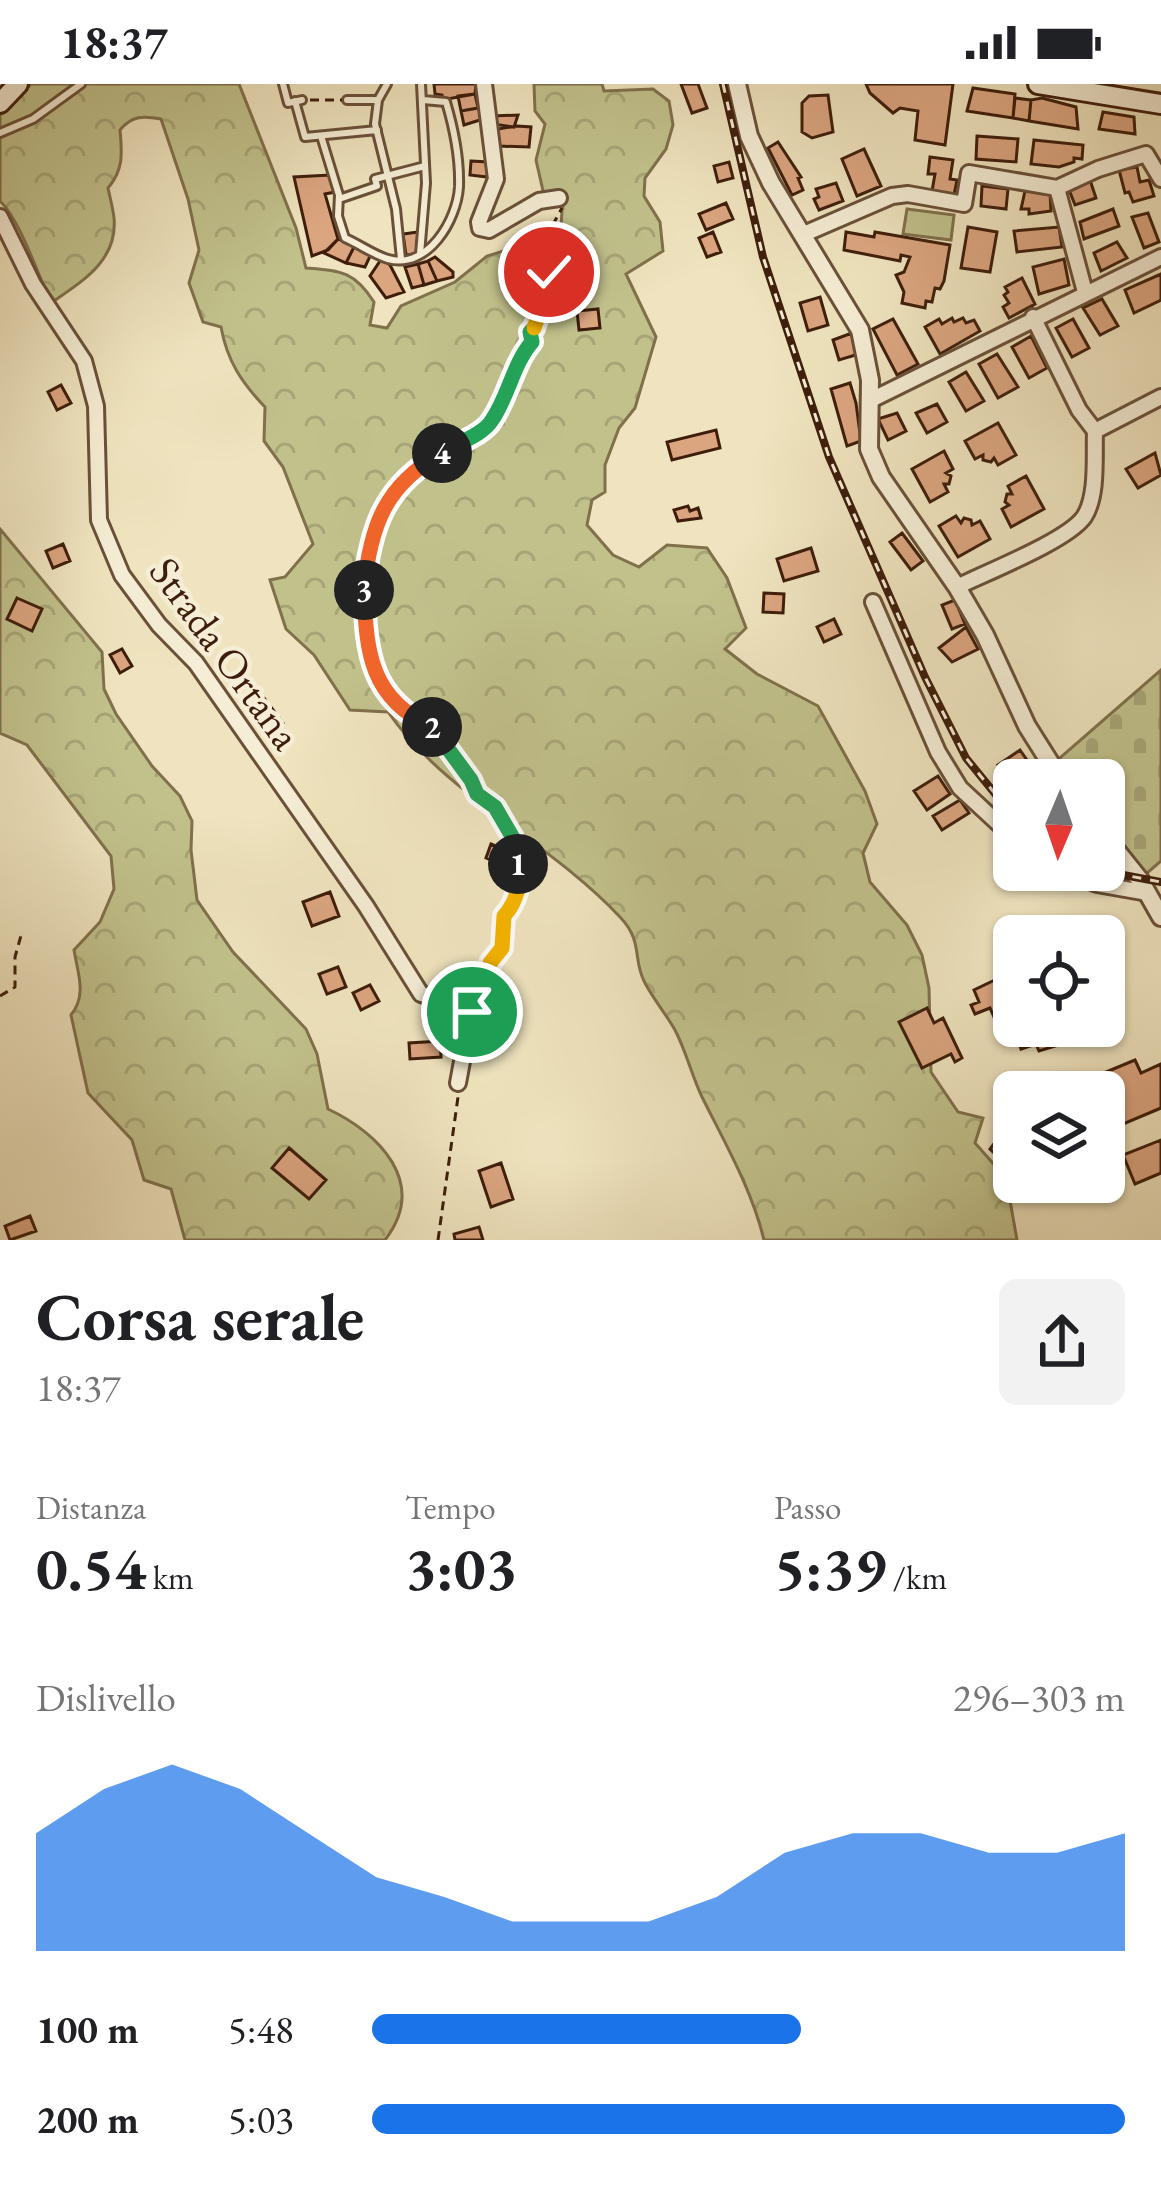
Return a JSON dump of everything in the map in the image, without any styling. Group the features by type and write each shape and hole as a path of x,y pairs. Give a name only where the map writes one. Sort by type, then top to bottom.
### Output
{"main road":[{"path":"0,103 17,84"},
{"path":"1037,84 1161,104"}],"street":[{"path":"484,84 496,179 480,228 488,230 539,201 559,198"},
{"path":"736,84 749,136 771,183 854,316 864,344 871,400 868,449 881,477 958,586 1048,759"},
{"path":"804,234 892,196 908,194 964,204 969,173 1057,188 1146,154 1161,178"},
{"path":"1057,188 1085,292"},
{"name":"Strada Ortana","path":"0,217 32,284 84,361 96,406 99,520 122,575 159,626 196,663 366,906 421,994 459,1004"},
{"path":"871,400 1161,257"},
{"path":"958,586 1065,533 1085,515 1093,483 1095,431 1079,410 1033,317"},
{"path":"1095,431 1161,398"},
{"path":"873,602 938,752 960,788 993,819"},
{"path":"1125,863 1161,917"},
{"path":"1125,889 1148,893"},
{"path":"458,1083 469,1029 459,1004"}],"lane":[{"path":"0,134 33,118 81,84"},
{"path":"283,84 295,101 305,137 377,130"},
{"path":"348,84 349,100 378,100"},
{"path":"387,84 378,100 377,130 400,233 401,259"},
{"path":"420,256 425,166 422,84"},
{"path":"321,136 345,238 391,260 420,256 441,236 459,186 446,102 423,100"},
{"path":"337,200 377,186 375,179 425,166"},
{"path":"400,233 418,231"}],"path":[{"path":"295,101 349,100"},
{"path":"459,1004 469,1017 486,994 490,963 502,948 504,916 513,906 519,860 513,838 495,807 477,794 429,724 418,723 401,710 377,680 367,630 365,580 386,498 422,465 485,428 520,367 557,258 551,228 562,211 559,198"},
{"path":"0,997 15,987 22,932"},
{"path":"438,1240 458,1083"}],"green space":[{"path":"31,84 239,84 296,228 306,268 353,278 374,302 370,325 387,328 401,306 455,282 487,256 540,240 561,226 563,197 544,195 536,160 545,124 535,111 534,84 602,84 604,91 653,89 669,101 673,125 666,149 645,178 644,196 660,222 663,251 626,274 656,337 635,408 619,428 605,465 605,492 592,500 587,525 613,555 639,567 667,545 707,548 727,578 746,628 725,649 757,674 818,706 865,791 877,824 863,853 870,882 907,925 922,955 929,988 931,1072 958,1112 983,1118 975,1143 993,1163 993,1203 1010,1203 1017,1240 764,1240 745,1185 679,1038 641,975 635,943 620,917 439,769 388,712 350,710 314,655 286,629 270,580 285,577 313,544 283,467 264,441 265,407 237,371 221,327 203,322 189,283 199,250 188,199 161,119 139,118 120,130 119,167 108,188 114,218 110,246 95,269 51,303 21,234 0,201 0,115"},
{"path":"907,209 954,215 951,240 903,234"},
{"path":"0,529 102,652 104,689 116,714 152,766 180,796 192,821 197,900 233,952 306,1029 317,1054 328,1109 365,1132 392,1162 402,1199 385,1240 185,1240 171,1189 144,1180 132,1140 88,1093 71,1015 80,992 74,950 100,922 114,889 111,856 27,745 0,733"},
{"path":"1161,670 1161,861 1146,874 1125,850 1125,759 1059,759"}],"building":[{"path":"434,84 476,84 475,94 442,100"},
{"path":"681,84 698,84 707,108 692,113"},
{"path":"866,84 953,84 945,145 915,140 918,111 900,108 893,113"},
{"path":"973,88 1015,94 1013,118 967,111"},
{"path":"475,94 478,108 461,111 458,96"},
{"path":"828,95 833,132 812,138 802,132 802,103 809,96"},
{"path":"1015,98 1031,100 1029,121 1013,118"},
{"path":"1042,98 1076,107 1078,129 1029,121 1031,100"},
{"path":"478,108 483,119 464,125 461,111"},
{"path":"1103,112 1134,117 1135,134 1099,129"},
{"path":"518,115 514,127 493,124 493,116"},
{"path":"531,127 529,147 498,146 498,129"},
{"path":"977,136 1018,139 1016,162 976,159"},
{"path":"1034,140 1083,145 1082,159 1059,167 1031,164"},
{"path":"778,142 801,177 803,190 792,195 768,148"},
{"path":"864,149 881,186 857,196 842,159"},
{"path":"930,157 953,160 954,195 932,191 935,174 928,174"},
{"path":"471,161 488,162 487,177 470,175"},
{"path":"729,162 733,178 718,182 714,166"},
{"path":"1137,167 1140,182 1149,180 1154,196 1133,202 1129,192 1125,193 1119,170"},
{"path":"330,175 335,192 325,194 338,239 328,250 312,256 294,177"},
{"path":"1090,180 1096,198 1075,205 1068,187"},
{"path":"836,183 843,201 819,210 816,189"},
{"path":"982,186 1008,189 1006,209 981,206"},
{"path":"1025,191 1050,193 1051,211 1029,214 1029,209 1021,209"},
{"path":"726,203 733,219 706,230 699,214"},
{"path":"1113,209 1119,226 1084,239 1080,222"},
{"path":"1148,213 1159,242 1144,248 1132,217"},
{"path":"968,227 997,232 990,272 961,268"},
{"path":"1059,227 1062,247 1017,252 1014,231"},
{"path":"418,232 416,254 406,255 403,234"},
{"path":"713,232 721,252 707,257 699,238"},
{"path":"846,232 950,245 944,281 940,289 935,288 932,302 926,301 925,308 902,303 904,292 896,275 904,272 910,257 901,255 900,261 844,250"},
{"path":"338,239 355,245 346,263 324,253"},
{"path":"1117,242 1127,258 1101,271 1094,253"},
{"path":"355,245 372,252 365,267 346,263"},
{"path":"435,257 453,277 437,281 428,261"},
{"path":"382,258 404,292 386,298 370,276"},
{"path":"1064,259 1069,285 1039,294 1033,267"},
{"path":"428,261 437,281 424,285 418,264"},
{"path":"418,264 424,285 412,288 405,267"},
{"path":"1161,274 1161,300 1134,313 1125,290"},
{"path":"1022,278 1035,304 1009,318 1003,307 1009,303 1005,287"},
{"path":"820,297 828,325 808,331 800,303"},
{"path":"1102,299 1118,326 1100,335 1083,308"},
{"path":"598,309 600,328 579,330 577,311"},
{"path":"952,318 954,322 974,320 980,331 940,354 925,327"},
{"path":"893,319 918,364 897,375 873,329"},
{"path":"1073,319 1089,348 1072,357 1056,328"},
{"path":"852,333 859,354 839,360 833,340"},
{"path":"1031,336 1047,368 1029,378 1012,347"},
{"path":"997,354 1018,387 998,398 979,364"},
{"path":"966,372 984,401 966,411 949,382"},
{"path":"850,383 861,441 847,446 831,389"},
{"path":"61,385 71,403 57,410 48,392"},
{"path":"937,404 947,422 927,433 916,413"},
{"path":"897,413 906,431 888,440 878,419"},
{"path":"998,423 1016,455 998,465 994,458 983,460 983,455 975,459 965,441"},
{"path":"716,430 720,448 672,460 667,442"},
{"path":"944,451 953,469 946,473 951,476 949,484 944,484 948,492 930,502 912,469"},
{"path":"1155,453 1161,475 1138,488 1126,469"},
{"path":"1026,476 1044,509 1011,527 1002,509 1009,505 1007,494 1012,494 1008,486"},
{"path":"688,506 690,511 698,508 701,518 678,521 674,510"},
{"path":"956,516 961,523 964,518 972,525 980,521 990,539 958,557 939,526"},
{"path":"902,533 923,561 911,570 890,542"},
{"path":"63,544 70,561 53,568 46,551"},
{"path":"811,548 818,571 784,581 777,559"},
{"path":"764,593 784,594 783,613 763,612"},
{"path":"17,598 42,609 32,631 7,619"},
{"path":"955,600 965,624 952,629 942,605"},
{"path":"834,619 841,634 824,642 817,627"},
{"path":"966,627 978,649 952,662 939,648"},
{"path":"122,649 132,666 120,673 110,655"},
{"path":"264,698 283,723 268,734 249,709"},
{"path":"938,776 950,794 927,810 914,791"},
{"path":"960,800 969,813 942,830 933,816"},
{"path":"491,844 508,851 503,865 486,858"},
{"path":"330,892 339,916 312,926 303,902"},
{"path":"338,967 346,987 327,994 319,974"},
{"path":"993,981 993,1015 990,1008 975,1014 971,1005 979,1002 974,990"},
{"path":"370,985 379,1001 361,1010 353,993"},
{"path":"927,1008 934,1023 943,1018 962,1058 955,1062 951,1054 922,1068 899,1022"},
{"path":"440,1041 441,1057 410,1059 409,1043"},
{"path":"1135,1060 1141,1073 1161,1064 1161,1108 1125,1123 1125,1071 1108,1071"},
{"path":"1161,1140 1161,1173 1135,1184 1125,1154"},
{"path":"289,1148 326,1180 309,1199 272,1168"},
{"path":"501,1163 513,1199 491,1207 479,1171"},
{"path":"30,1216 36,1231 10,1240 5,1226"},
{"path":"479,1227 483,1240 455,1240 454,1234"}],"railway":[{"path":"723,84 763,257 829,457 925,677 966,758 993,791"},
{"path":"1125,875 1161,882"}],"route":[{"path":"472,1012 486,994 490,963 502,948 504,916 513,906 519,860 513,838 495,807 477,794 429,724 418,723 401,710 377,680 369,647 365,580 386,498 405,477 493,420 520,367 521,354 532,342 530,332 539,321 549,272"}]}
